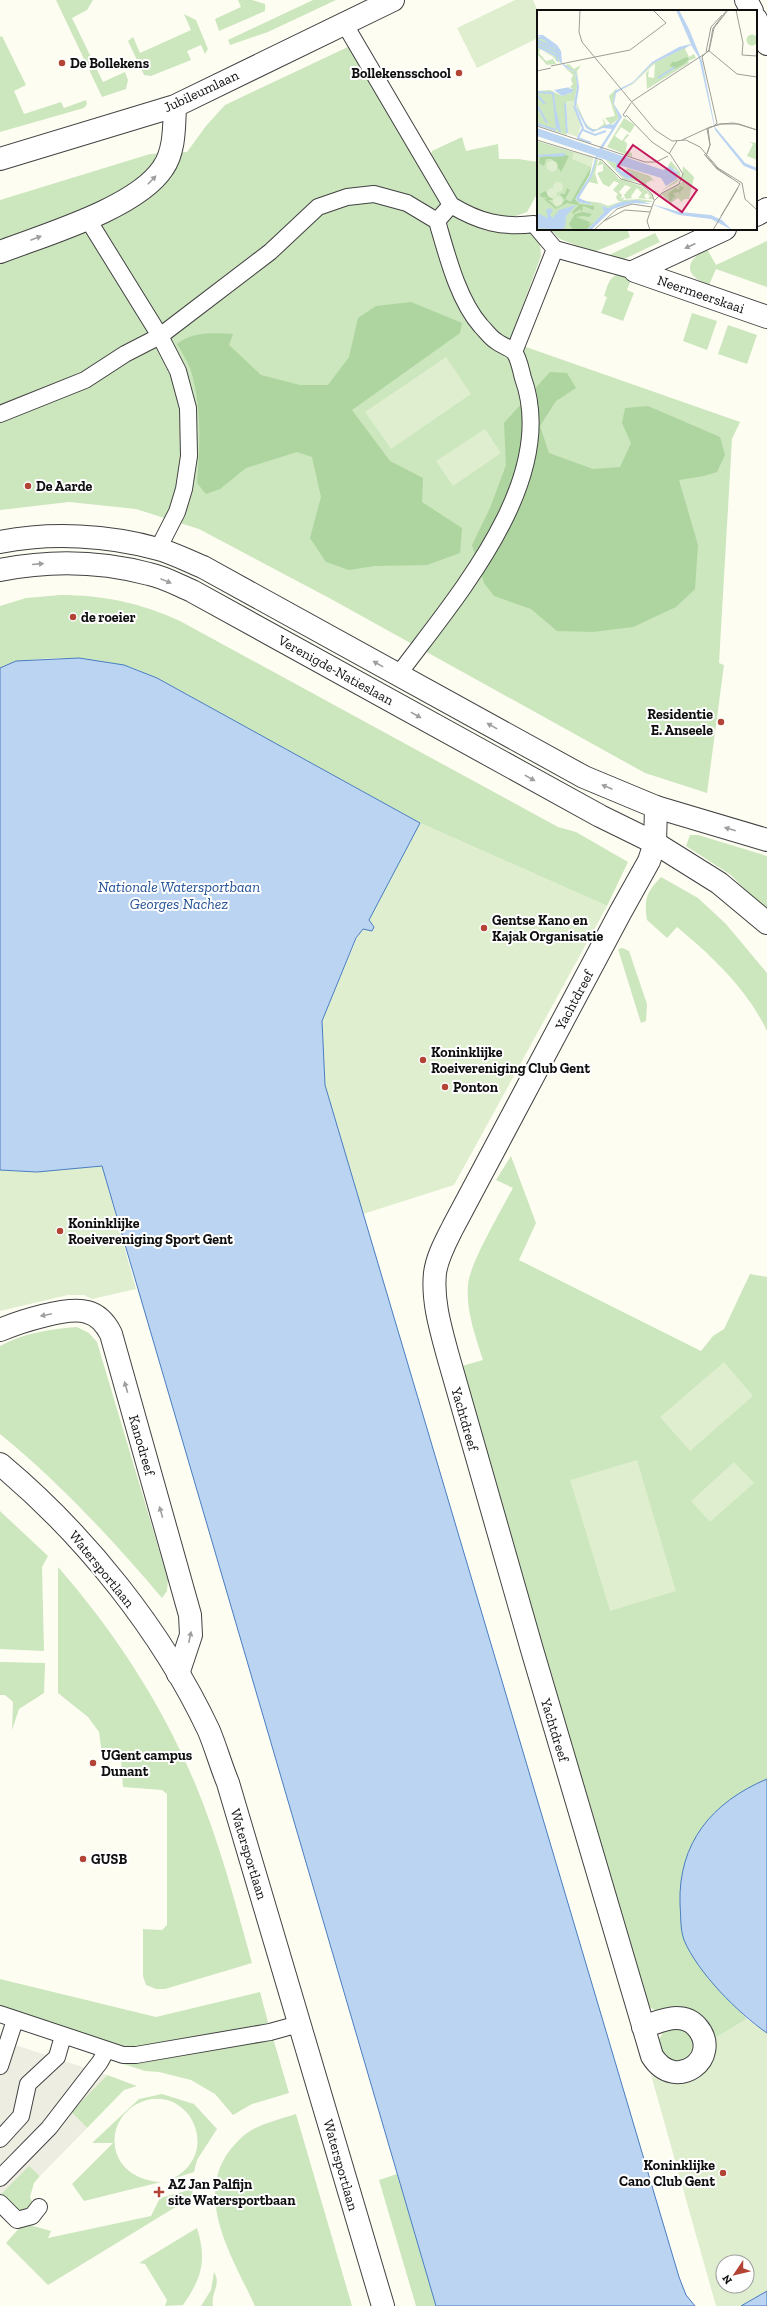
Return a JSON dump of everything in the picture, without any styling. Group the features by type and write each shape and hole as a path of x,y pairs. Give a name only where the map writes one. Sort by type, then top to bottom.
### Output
{"street":[{"name":"Jubileumlaan","path":"0,159 175,106 393,0"},
{"path":"746,0 751,10"},
{"path":"757,22 767,44"},
{"path":"344,23 451,205 479,219 501,226 537,224"},
{"path":"0,252 87,218 120,203 148,185 164,168 172,145 175,106"},
{"path":"0,414 85,380 125,354 160,336 270,252 318,208 347,197 374,194 407,203 437,221 455,279 472,312 480,325 495,341 514,352 530,396 530,439 520,485 501,525 464,586 398,675"},
{"path":"437,221 451,205"},
{"path":"757,215 767,210"},
{"path":"87,218 160,336 178,371 188,408 189,456 184,489 177,512 158,549"},
{"path":"514,352 556,249 542,230"},
{"name":"Neermeerskaai","path":"634,272 723,230"},
{"name":"Neermeerskaai","path":"556,249 634,272 767,317"},
{"name":"Verenigde-Natieslaan","path":"0,542 58,536 86,538 158,549 203,567 584,777 656,808 767,840"},
{"name":"Verenigde-Natieslaan","path":"0,570 34,564 84,563 150,574 192,591 600,816 655,843 719,883 767,923"},
{"path":"655,843 656,808"},
{"name":"Yachtdreef","path":"643,2027 529,1645 448,1356 438,1314 435,1272 453,1226 620,913 647,867 655,843"},
{"name":"Kanodreef","path":"0,1330 26,1320 53,1314 86,1311 100,1318 111,1334 190,1615 191,1635 178,1674"},
{"name":"Watersportlaan","path":"0,1464 72,1531 108,1572 178,1674 209,1733 228,1782 383,2306"},
{"path":"0,2014 123,2056 270,2032 299,2024"},
{"path":"0,2066 15,2020"},
{"path":"0,2139 21,2116 28,2084 57,2057 63,2036"},
{"path":"0,2178 49,2128 100,2062 106,2051"},
{"path":"0,2203 17,2220 32,2216 39,2207"}],"green space":[{"path":"56,0 93,0 87,10 72,18 103,82 125,72 128,80 126,89 102,97"},
{"path":"238,0 252,0 265,4 265,11 219,31 215,19 241,7"},
{"path":"313,0 336,0 268,32 230,45 228,40"},
{"path":"515,0 533,0 538,10 537,38 477,68 457,28"},
{"path":"184,14 196,20 208,49 205,54 201,45 187,51 191,60 151,76 144,75 128,41 133,37 140,53 191,30"},
{"path":"2,36 26,85 14,91 24,114 61,102 64,108 86,100 87,104 84,108 0,132 0,37"},
{"path":"350,46 439,199 457,219 487,231 530,233 540,244 541,256 511,337 526,347 740,422 732,439 719,663 724,665 707,793 645,773 331,599 199,529 136,509 69,502 0,510 0,200 150,154 187,152 206,126 225,105"},
{"path":"462,137 466,151 498,144 499,159 518,159 537,162 537,194 527,212 507,219 465,208 451,195 430,157 432,151"},
{"path":"551,230 627,230 630,237 594,252 560,239"},
{"path":"655,233 660,242 620,261 607,256"},
{"path":"767,241 767,287 716,269 709,285 691,273 691,263 694,258 707,249 716,265"},
{"path":"616,275 627,278 630,282 627,290 634,293 623,321 601,313 607,297 604,296 608,284"},
{"path":"411,302 462,323 460,333 352,410 390,461 423,478 422,502 462,528 460,553 427,565 375,566 349,570 326,562 310,538 321,497 312,457 297,452 246,468 220,489 206,494 197,483 199,413 195,385 190,368 177,344 197,335 211,333 233,334 229,345 261,375 300,385 328,385 349,357 358,318 376,306"},
{"path":"692,313 717,321 707,350 683,341"},
{"path":"728,325 757,335 747,364 718,354"},
{"path":"446,357 471,394 391,449 365,412"},
{"path":"550,372 567,373 576,388 556,401 540,426 549,453 593,469 620,467 631,443 622,423 625,408 648,406 720,437 725,455 717,472 704,476 679,480 698,545 695,589 676,607 633,627 592,632 557,631 531,609 494,596 484,583 472,545 490,508 506,465 504,423"},
{"path":"485,429 501,453 453,486 436,461"},
{"path":"60,595 107,598 122,601 151,609 180,621 558,827 576,832 628,862 607,906 420,823 157,678 135,669 108,662 60,658 29,660 0,668 0,606 26,598"},
{"path":"420,823 607,906 454,1185 363,1214 325,1085 322,1021 357,938 363,929 373,931 374,927 369,920"},
{"path":"690,835 698,835 767,856 767,909 765,910 731,875 686,846"},
{"path":"661,877 698,898 726,924 767,973 767,1031 759,1016 739,987 716,962 677,927 667,938 647,920 647,897 649,892"},
{"path":"623,948 629,951 647,1004 646,1021 641,1023 618,949"},
{"path":"511,1156 536,1223 519,1260 701,1351 713,1336 724,1329 750,1274 767,1277 767,1922 683,1872 680,1890 681,1925 722,1993 747,2019 712,2040 646,2004 462,1380 462,1366 483,1360 474,1332 468,1304 468,1285 474,1264 480,1251 513,1188 496,1180"},
{"name":"Koninklijke Roeivereniging Sport Gent","path":"102,1166 136,1289 92,1299 84,1295 68,1295 0,1311 0,1170 37,1172"},
{"path":"77,1327 89,1333 97,1342 168,1580 167,1591 162,1598 85,1512 44,1472 0,1434 0,1346 37,1332"},
{"path":"724,1362 753,1396 690,1451 660,1417"},
{"path":"637,1460 676,1591 610,1611 570,1480"},
{"path":"734,1462 754,1483 710,1522 691,1501"},
{"path":"0,1511 48,1556 42,1567 44,1651 0,1649"},
{"path":"58,1567 98,1616 135,1669 167,1724 181,1752 203,1803 219,1848 252,1963 165,1989 156,1989 146,1985 143,1976 143,1929 162,1930 167,1925 167,1794 162,1790 123,1787 121,1760 102,1754 99,1732 88,1717 58,1693"},
{"path":"0,1662 45,1663 44,1693 19,1709 12,1730 13,1702 5,1695 0,1695"},
{"path":"0,1979 156,2017 260,1992 269,2026 124,2049 0,2008"},
{"name":"Koninklijke Cano Club Gent","path":"747,2019 767,2033 767,2291 741,2306 716,2306 651,2075 674,2084 691,2082 704,2073 709,2065 712,2040"},
{"path":"670,2028 685,2029 694,2041 693,2056 673,2066 656,2044 664,2031"},
{"path":"273,2038 289,2093 252,2104 233,2115 215,2094 191,2080 159,2072 145,2071 114,2061 141,2063"},
{"path":"107,2075 137,2086 124,2090 87,2128 71,2112"},
{"path":"162,2094 194,2104 217,2129 197,2160 194,2172 172,2179 188,2167 196,2152 197,2136 192,2121 183,2109 169,2101 153,2099 131,2107 125,2114 116,2130 115,2145 121,2162 127,2169 142,2178 161,2182 84,2201 72,2184 113,2143 92,2143 139,2099"},
{"path":"296,2114 352,2306 255,2306 228,2249 221,2229 216,2208 215,2188 220,2169 230,2150 242,2137 255,2128"},
{"path":"29,2165 40,2176 34,2183 30,2197 35,2208 27,2208 18,2214 0,2195"},
{"path":"397,2174 436,2306 416,2306 379,2180"},
{"path":"193,2189 192,2197 48,2285 6,2243 22,2225 30,2225 51,2231 48,2238 151,2216 160,2198"},
{"path":"197,2228 202,2250 202,2259 201,2268 195,2286 183,2305 165,2306 167,2300 145,2264 139,2263"},
{"path":"214,2272 217,2281 213,2297 213,2306 201,2306 211,2290"}],"shaded area":[{"path":"0,2040 107,2075 71,2112 87,2128 40,2176 29,2166 0,2195"}],"water":[{"name":"Nationale Watersportbaan Georges Nachez","path":"79,658 124,665 157,678 420,823 369,920 374,927 372,931 363,929 356,938 322,1021 325,1085 679,2277 686,2295 695,2306 436,2306 102,1166 37,1172 0,1170 0,668 16,661"},
{"path":"767,1779 767,2033 744,2015 720,1991 690,1953 684,1940 681,1927 680,1904 681,1882 685,1862 692,1844 702,1827 730,1800 747,1788"},
{"path":"767,2291 767,2306 741,2306"}],"place":[{"name":"De Bollekens","path":"62,63"},
{"name":"Bollekensschool","path":"459,73"},
{"name":"De Aarde","path":"28,486"},
{"name":"de roeier","path":"73,617"},
{"name":"Residentie E. Anseele","path":"721,722"},
{"name":"Gentse Kano en Kajak Organisatie","path":"484,928"},
{"name":"Koninklijke Roeivereniging Club Gent","path":"423,1060"},
{"name":"Ponton","path":"445,1087"},
{"name":"Koninklijke Roeivereniging Sport Gent","path":"60,1231"},
{"name":"UGent campus Dunant","path":"93,1763"},
{"name":"GUSB","path":"83,1859"},
{"name":"Koninklijke Cano Club Gent","path":"723,2173"},
{"name":"AZ Jan Palfijn site Watersportbaan","path":"159,2192"}]}
